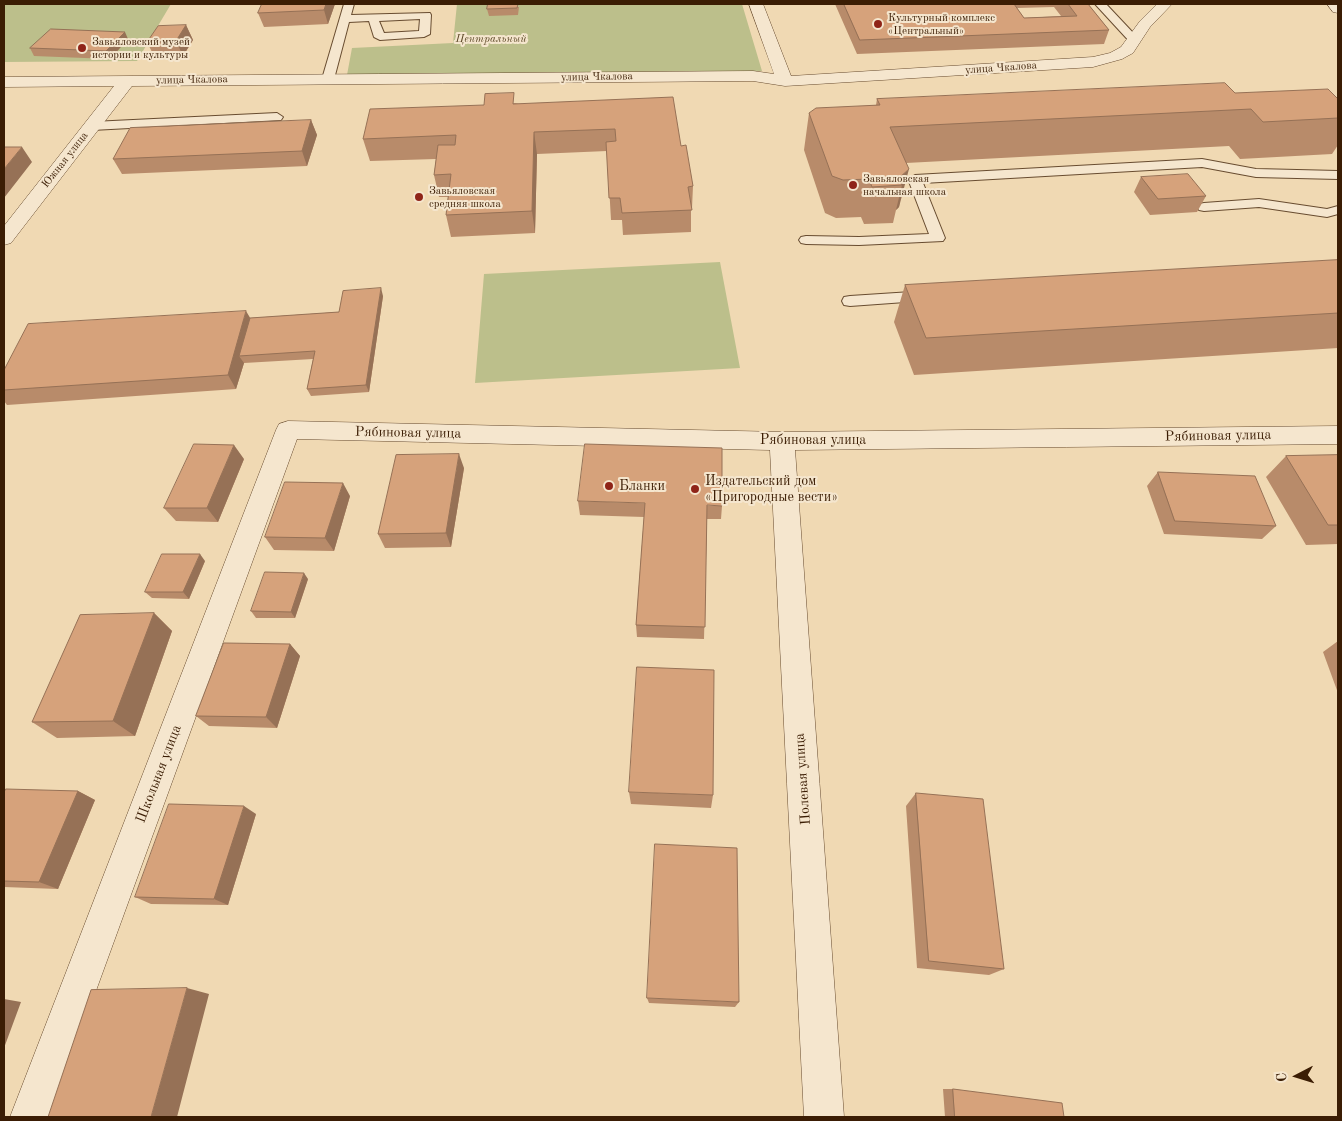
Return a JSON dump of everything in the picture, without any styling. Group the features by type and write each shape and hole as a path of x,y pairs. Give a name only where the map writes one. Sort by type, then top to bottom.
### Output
{"street":[{"path":"756,4 784,81"},
{"name":"улица Чкалова","path":"4,82 753,76 784,81 1093,62 1116,56 1127,50 1145,24 1165,4"},
{"path":"1334,4 1338,9"},
{"name":"Южная улица","path":"4,239 127,81"},
{"name":"Рябиновая улица","path":"288,430 782,440 1338,435"},
{"name":"Школьная улица","path":"30,1117 288,430"},
{"name":"Полевая улица","path":"782,440 824,1117"}],"lane":[{"path":"328,79 350,4"},
{"path":"1100,4 1134,40"},
{"path":"345,19 373,18"},
{"path":"92,126 277,118"},
{"path":"806,240 859,241 938,238 916,179 1202,163 1256,173 1338,175"},
{"path":"1322,175 1338,189"},
{"path":"1204,208 1259,203 1327,213 1338,210"},
{"path":"850,301 945,295"}],"green space":[{"path":"4,4 171,4 137,61 4,62"},
{"name":"Центральный","path":"457,4 742,4 762,71 347,75 352,48 453,43"},
{"path":"720,262 740,368 475,383 484,274"}],"building":[{"path":"262,4 326,4 324,10 258,13"},
{"path":"488,4 518,4 517,8 487,9"},
{"path":"844,4 1014,4 1024,18 1077,16 1068,4 1088,4 1109,30 860,40"},
{"path":"186,25 176,41 147,42 158,26"},
{"path":"51,29 125,32 106,51 30,48"},
{"path":"1225,83 1235,93 1328,89 1338,99 1338,118 1263,122 1251,109 890,127 909,169 899,178 902,185 872,187 869,179 843,180 832,176 809,113 816,108 880,105 877,99"},
{"path":"514,93 513,104 673,97 681,146 686,145 693,186 688,187 692,210 622,213 620,198 609,198 606,142 616,141 615,129 534,132 532,211 446,215 451,174 434,175 438,145 455,145 456,135 363,139 370,109 484,105 485,94"},
{"path":"311,120 302,151 113,159 130,128"},
{"path":"4,147 22,147 4,169"},
{"path":"1188,174 1206,196 1158,199 1141,177"},
{"path":"1338,260 1338,313 926,338 905,285"},
{"path":"381,288 366,385 307,389 315,351 239,356 250,318 339,312 343,291"},
{"path":"246,311 228,375 4,390 4,370 28,324"},
{"path":"194,444 234,445 207,508 164,508"},
{"path":"585,444 722,448 722,506 707,505 705,627 636,625 645,503 578,501"},
{"path":"459,454 446,533 378,534 396,455"},
{"path":"1338,455 1338,525 1328,525 1286,456"},
{"path":"1158,472 1255,476 1276,526 1175,521"},
{"path":"285,482 343,483 325,538 265,537"},
{"path":"162,554 200,554 183,592 145,592"},
{"path":"265,572 304,573 291,612 251,611"},
{"path":"154,613 113,721 32,722 80,615"},
{"path":"224,643 290,644 266,717 196,716"},
{"path":"637,667 714,670 713,795 629,792"},
{"path":"6,789 78,791 39,882 4,881 4,793"},
{"path":"916,793 983,799 1004,969 929,961"},
{"path":"169,804 244,806 214,899 135,897"},
{"path":"655,844 737,848 739,1002 647,998"},
{"path":"187,988 151,1117 48,1117 91,990"},
{"path":"953,1089 1062,1103 1064,1117 955,1117"}],"place":[{"name":"Культурный комплекс «Центральный»","path":"878,24"},
{"name":"Завьяловский музей истории и культуры","path":"82,48"},
{"name":"Завьяловская начальная школа","path":"853,185"},
{"name":"Завьяловская средняя школа","path":"419,197"},
{"name":"Бланки","path":"609,486"},
{"name":"Издательский дом «Пригородные вести»","path":"695,489"}]}
